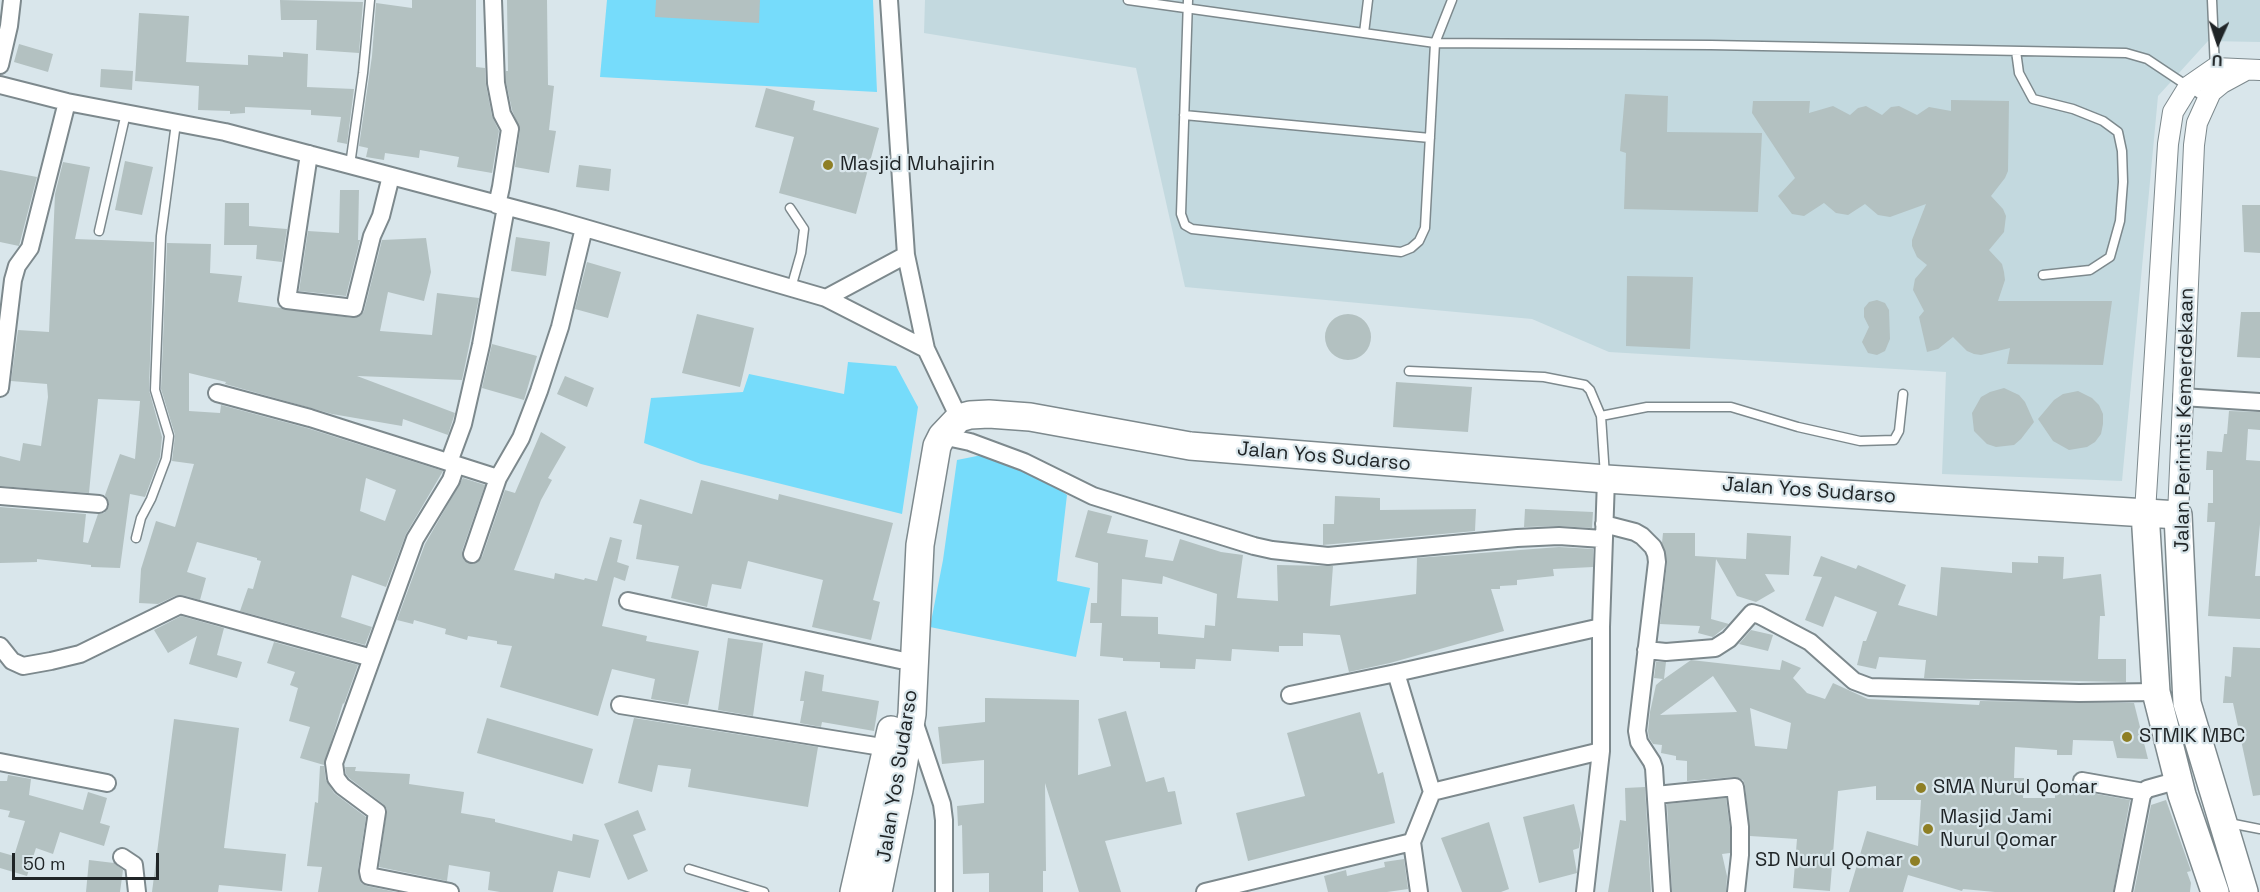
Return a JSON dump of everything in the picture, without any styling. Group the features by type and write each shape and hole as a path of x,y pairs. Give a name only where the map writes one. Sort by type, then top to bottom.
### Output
{"highway":[{"name":"Jalan Yos Sudarso","path":"878,892 912,714 920,545 930,481 937,446 950,427 970,414 1030,417 1190,446 1606,479 2178,515"},
{"path":"2145,512 2156,692 2179,780 2215,892"},
{"name":"Jalan Perintis Kemerdekaan","path":"2178,515 2187,703 2244,892"},
{"path":"854,892 888,748 900,660 916,622"}],"street":[{"path":"0,65 12,0"},
{"path":"450,892 374,878 368,874 377,812 342,786 336,778 334,763 415,538 452,480 452,464 481,345 510,129 502,114 496,83 493,0"},
{"path":"889,0 906,255 926,349 947,392 950,427 970,442 1024,462 1093,496 1272,550 1328,556 1604,532 1635,532 1642,536 1653,547 1657,562 1637,731 1639,742 1652,762 1662,892"},
{"name":"Jalan Perintis Kemerdekaan","path":"2178,515 2194,145 2197,123 2218,75 2253,70"},
{"path":"2145,512 2168,144 2173,112 2189,86 2218,75"},
{"path":"0,85 67,102 225,132 584,228 826,298 926,349"},
{"path":"0,388 15,272 30,248 67,102"},
{"path":"309,154 287,300 354,308 372,236 381,216 391,176"},
{"path":"472,554 498,478 521,438 539,391 560,327 584,228"},
{"path":"826,298 906,255"},
{"path":"2156,339 2185,339"},
{"path":"217,393 310,418 498,478"},
{"path":"2182,397 2260,402"},
{"path":"1585,892 1601,751 1600,627 1606,479"},
{"path":"0,496 99,504"},
{"path":"628,601 900,660"},
{"path":"0,646 12,661 23,666 51,661 80,654 180,605 372,658"},
{"path":"1646,650 1666,652 1715,648 1729,639 1752,613 1810,642 1854,681 1870,687 2079,693 2156,692"},
{"path":"1290,695 1600,627"},
{"path":"1396,673 1432,792 1412,842 1419,892"},
{"path":"620,705 888,748"},
{"path":"912,714 942,804 944,892"},
{"path":"1432,792 1601,751"},
{"path":"0,762 107,783"},
{"path":"2082,781 2144,792 2179,780"},
{"path":"1656,795 1735,787 1740,826 1736,892"},
{"path":"2123,892 2144,792"},
{"path":"1205,892 1412,842"},
{"path":"122,856 134,865 136,892"}],"lane":[{"path":"350,165 363,73 370,0"},
{"path":"1128,0 1188,4 1436,43 1723,45 2126,53 2147,59 2207,99"},
{"path":"1364,33 1368,0"},
{"path":"1188,4 1181,214 1185,225 1192,229 1401,252 1411,248 1419,241 1425,228 1436,43 1452,0"},
{"path":"2212,0 2218,75"},
{"path":"2016,51 2019,73 2033,99 2073,109 2103,121 2118,132 2122,151 2123,182 2120,221 2110,257 2090,270 2043,274"},
{"path":"99,231 126,114"},
{"path":"1184,115 1430,138"},
{"path":"136,538 141,518 166,459 169,436 155,390 161,236 180,124"},
{"path":"790,208 804,229 801,253 791,288"},
{"path":"1410,371 1544,377 1580,383 1590,390 1601,416 1606,479"},
{"path":"1601,416 1647,407 1731,407 1798,428 1850,439 1894,440 1899,431 1904,394"},
{"path":"2223,822 2260,829"},
{"path":"689,869 764,892"}],"shaded area":[{"path":"607,0 873,0 877,92 600,77"},
{"path":"925,0 2260,0 2260,42 2208,41 2158,96 2122,481 1942,474 1946,372 1609,352 1532,319 1185,287 1136,68 924,33"},
{"path":"848,362 896,366 918,407 902,514 701,464 644,443 651,398 743,392 749,374 844,394"},
{"path":"982,455 1036,473 1067,495 1057,581 1090,588 1076,657 930,627 943,560 957,460"}],"building":[{"path":"280,0 363,2 359,53 316,50 317,20 281,20"},
{"path":"412,0 476,0 476,67 485,68 492,116 499,131 492,173 457,167 459,157 420,150 419,158 385,153 384,160 366,157 368,148 359,146 372,56 376,3 412,8"},
{"path":"507,0 547,0 548,85 554,86 549,130 556,131 549,173 515,167 520,130 512,110 506,82 506,71 508,71"},
{"path":"656,0 760,0 759,23 655,17"},
{"path":"139,13 189,16 186,62 248,65 248,55 283,57 283,52 308,54 307,87 354,89 347,144 337,142 341,117 311,115 311,110 245,107 245,113 230,114 230,111 198,110 199,86 135,81"},
{"path":"19,44 53,54 48,72 14,62"},
{"path":"101,69 133,71 132,90 100,87"},
{"name":"Masjid Muhajirin","path":"766,88 815,101 813,110 879,128 856,214 779,193 794,137 755,127"},
{"path":"1625,94 1668,96 1667,132 1762,133 1758,212 1624,209 1626,153 1620,151"},
{"path":"1951,100 2009,101 2008,171 1991,196 2006,216 2004,232 1989,250 2002,264 2004,272 2005,280 1998,301 2112,301 2103,365 2007,364 2010,348 1981,355 1974,354 1967,351 1953,337 1938,349 1927,352 1919,317 1924,311 1913,290 1915,279 1927,265 1917,257 1912,246 1912,240 1926,204 1890,217 1878,215 1865,204 1848,215 1836,213 1824,203 1804,216 1792,214 1778,196 1795,178 1752,113 1753,101 1810,101 1809,113 1833,106 1850,115 1858,108 1866,106 1882,115 1891,107 1899,106 1917,115 1929,107 1951,111"},
{"path":"125,161 153,167 142,215 115,210"},
{"path":"63,162 90,167 75,239 154,242 149,390 162,437 160,457 145,497 130,494 120,568 91,567 91,565 37,559 37,562 0,563 0,507 86,514 83,542 88,543 98,514 104,513 109,505 105,495 120,454 135,459 140,401 98,399 89,493 0,486 0,456 20,461 23,443 41,446 48,397 47,384 11,381 18,330 49,332 55,194"},
{"path":"579,165 611,169 609,191 576,187"},
{"path":"0,170 37,177 19,246 0,242"},
{"path":"340,190 359,190 358,240 360,240 346,296 299,291 308,231 339,233"},
{"path":"225,203 249,203 249,226 287,229 282,262 256,259 257,245 224,245"},
{"path":"2242,205 2260,205 2260,253 2244,252"},
{"path":"516,237 550,242 546,276 511,271"},
{"path":"426,238 431,272 424,301 388,292 380,331 432,335 437,293 479,298 462,380 357,376 455,413 448,435 403,419 402,426 332,414 189,373 189,411 220,413 221,405 307,428 443,471 406,534 386,587 352,575 341,617 372,627 365,645 240,611 248,588 253,589 261,561 197,542 187,572 206,578 200,600 182,595 158,604 139,603 141,569 156,521 175,527 194,464 172,461 175,435 161,389 167,243 211,244 210,273 242,276 238,302 353,318 364,311 382,240","holes":["366,478 396,490 385,521 360,511"]},
{"path":"587,262 621,272 608,318 575,309"},
{"path":"1627,276 1693,277 1690,349 1626,346"},
{"path":"1877,300 1885,303 1889,310 1890,339 1885,351 1877,355 1868,353 1862,342 1869,327 1864,317 1864,308 1869,302"},
{"path":"2241,312 2260,312 2260,358 2237,357"},
{"path":"697,314 754,328 740,387 682,373"},
{"path":"1348,314 1357,315 1364,321 1370,328 1370,346 1364,353 1357,359 1348,360 1339,359 1332,353 1326,346 1325,337 1326,328 1332,321 1339,315"},
{"path":"492,344 537,356 524,400 482,388"},
{"path":"565,376 594,388 587,407 557,394"},
{"path":"1396,382 1472,387 1468,432 1393,427"},
{"path":"2004,388 2019,395 2025,402 2034,422 2014,445 1996,447 1987,444 1974,431 1972,413 1981,397"},
{"path":"2078,391 2092,398 2099,405 2103,414 2103,424 2101,434 2095,442 2087,447 2069,450 2053,441 2038,419 2054,400 2063,394"},
{"path":"2229,411 2260,412 2260,430 2248,429 2246,460 2260,461 2260,524 2255,576 2260,576 2260,619 2208,616 2215,522 2207,522 2208,503 2213,503 2213,470 2206,470 2207,451 2222,452 2224,434 2227,434"},
{"path":"541,432 566,447 548,478 552,480 541,500 514,570 554,579 555,573 597,581 610,537 622,540 617,562 629,566 625,581 614,577 602,626 647,636 646,641 699,651 688,705 651,699 655,679 612,669 598,716 500,687 512,646 468,636 467,640 445,634 446,629 414,620 413,624 397,620 425,544 463,478 485,485 462,551 465,561 473,564 482,557 505,490 515,493"},
{"path":"701,480 778,500 779,494 893,523 873,600 880,602 871,640 812,627 823,580 748,561 741,589 712,584 707,607 671,598 679,566 636,559 642,525 633,523 640,499 692,514"},
{"path":"1335,496 1380,498 1380,510 1476,509 1475,531 1323,545 1323,524 1334,524"},
{"path":"1525,509 1593,512 1592,528 1524,527"},
{"path":"1088,510 1112,516 1107,533 1148,540 1145,557 1173,561 1180,539 1221,552 1243,555 1237,598 1278,601 1277,565 1333,566 1330,606 1416,594 1417,558 1559,547 1593,549 1593,567 1553,569 1554,576 1517,580 1517,585 1491,589 1504,631 1349,672 1340,635 1303,633 1303,646 1279,646 1279,652 1232,649 1231,661 1196,659 1195,669 1160,668 1160,662 1123,661 1123,658 1100,656 1102,623 1090,623 1091,603 1097,603 1098,563 1075,557","holes":["1163,576 1217,594 1215,626 1205,625 1204,638 1158,634 1158,617 1121,616 1122,579 1162,584"]},
{"path":"1663,533 1695,533 1695,556 1746,559 1747,533 1791,536 1789,575 1765,574 1775,591 1756,602 1737,596 1716,559 1711,619 1729,624 1713,637 1698,633 1700,626 1660,624 1667,563 1662,543"},
{"path":"1821,556 1856,569 1858,565 1906,585 1898,605 1937,616 1941,567 2012,573 2012,562 2038,563 2038,556 2064,557 2063,579 2101,574 2105,616 2100,616 2098,659 2126,659 2126,682 1924,678 1926,660 1879,657 1876,669 1857,665 1863,641 1866,641 1877,612 1835,596 1823,627 1805,620 1822,577 1813,576"},
{"path":"181,616 224,628 217,655 242,662 237,678 189,664 197,636 168,653 154,630"},
{"path":"1751,630 1773,635 1768,651 1739,644"},
{"path":"728,638 763,643 753,716 718,710"},
{"path":"274,642 358,665 343,703 324,765 300,758 310,727 289,721 298,688 290,685 295,672 267,663"},
{"path":"2233,647 2260,648 2260,795 2253,796 2233,703 2223,703 2225,676 2231,677"},
{"path":"1691,660 1780,670 1782,660 1801,668 1793,678 1807,693 1825,699 1833,683 1868,699 1979,705 1980,701 2134,703 2148,759 2117,758 2113,741 2073,740 2072,755 2057,755 2057,750 2015,747 2014,778 2024,778 2023,798 2055,798 2055,783 2072,782 2075,789 2080,791 2130,800 2113,892 1995,892 1963,889 1962,891 1908,875 1903,892 1849,892 1867,831 1918,846 1921,800 1876,800 1876,786 1838,791 1830,891 1793,888 1797,839 1750,836 1743,780 1734,777 1687,781 1687,761 1676,760 1676,756 1661,753 1662,745 1653,744 1649,738 1650,712 1656,685 1663,679 1654,678 1656,662 1666,662 1664,679","holes":["1713,676 1737,712 1660,715","1750,708 1791,723 1787,749 1755,746"]},
{"path":"805,671 824,675 822,691 879,701 874,731 822,722 821,727 800,723 804,701 800,701"},
{"path":"985,698 1079,700 1078,775 1111,766 1098,719 1126,711 1146,782 1164,777 1168,792 1175,791 1182,824 1105,841 1121,892 1079,892 1045,783 1046,871 1043,871 1043,892 989,892 989,873 963,874 962,825 958,826 957,806 984,803 984,760 942,764 938,727 985,722"},
{"path":"1360,712 1378,774 1383,772 1395,823 1248,861 1236,813 1305,796 1287,733"},
{"path":"487,718 593,749 583,784 477,753"},
{"path":"634,718 818,747 808,807 688,787 691,769 658,765 652,792 618,783"},
{"path":"174,719 239,728 224,848 286,854 282,891 219,885 218,892 152,892"},
{"path":"320,766 324,766 326,780 334,793 366,817 358,869 361,883 396,892 318,892 322,867 307,866 315,802 318,803"},
{"path":"345,767 356,767 355,771 410,774 409,784 464,792 461,813 495,819 495,822 572,841 573,834 599,840 590,878 558,871 553,892 500,892 488,890 490,872 449,865 447,881 379,867 387,809 349,778"},
{"path":"8,775 31,779 29,795 83,810 88,792 107,798 100,823 110,826 104,846 60,832 53,854 36,848 27,876 0,868 0,852 14,856 25,821 8,817 10,811 0,809 0,781 7,781"},
{"path":"1645,787 1651,892 1608,892 1620,820 1626,821 1625,788"},
{"path":"1726,798 1730,828 1730,853 1722,854 1727,876 1726,892 1672,892 1667,804"},
{"path":"2166,800 2191,871 2187,872 2191,883 2190,892 2134,892 2151,805"},
{"path":"1574,804 1581,833 1579,848 1573,850 1577,873 1539,883 1523,817"},
{"path":"638,810 646,830 633,835 648,871 628,880 604,824"},
{"path":"1489,822 1509,889 1501,892 1462,892 1441,838"},
{"path":"1404,859 1408,889 1387,892 1328,892 1324,876 1346,870 1347,876 1385,867 1384,862"},
{"path":"89,860 114,863 123,870 120,892 86,892"}],"place":[{"name":"Masjid Muhajirin","path":"828,165"},
{"name":"STMIK MBC","path":"2127,737"},
{"name":"SMA Nurul Qomar","path":"1921,788"},
{"name":"Masjid Jami Nurul Qomar","path":"1928,829"},
{"name":"SD Nurul Qomar","path":"1915,861"}]}
